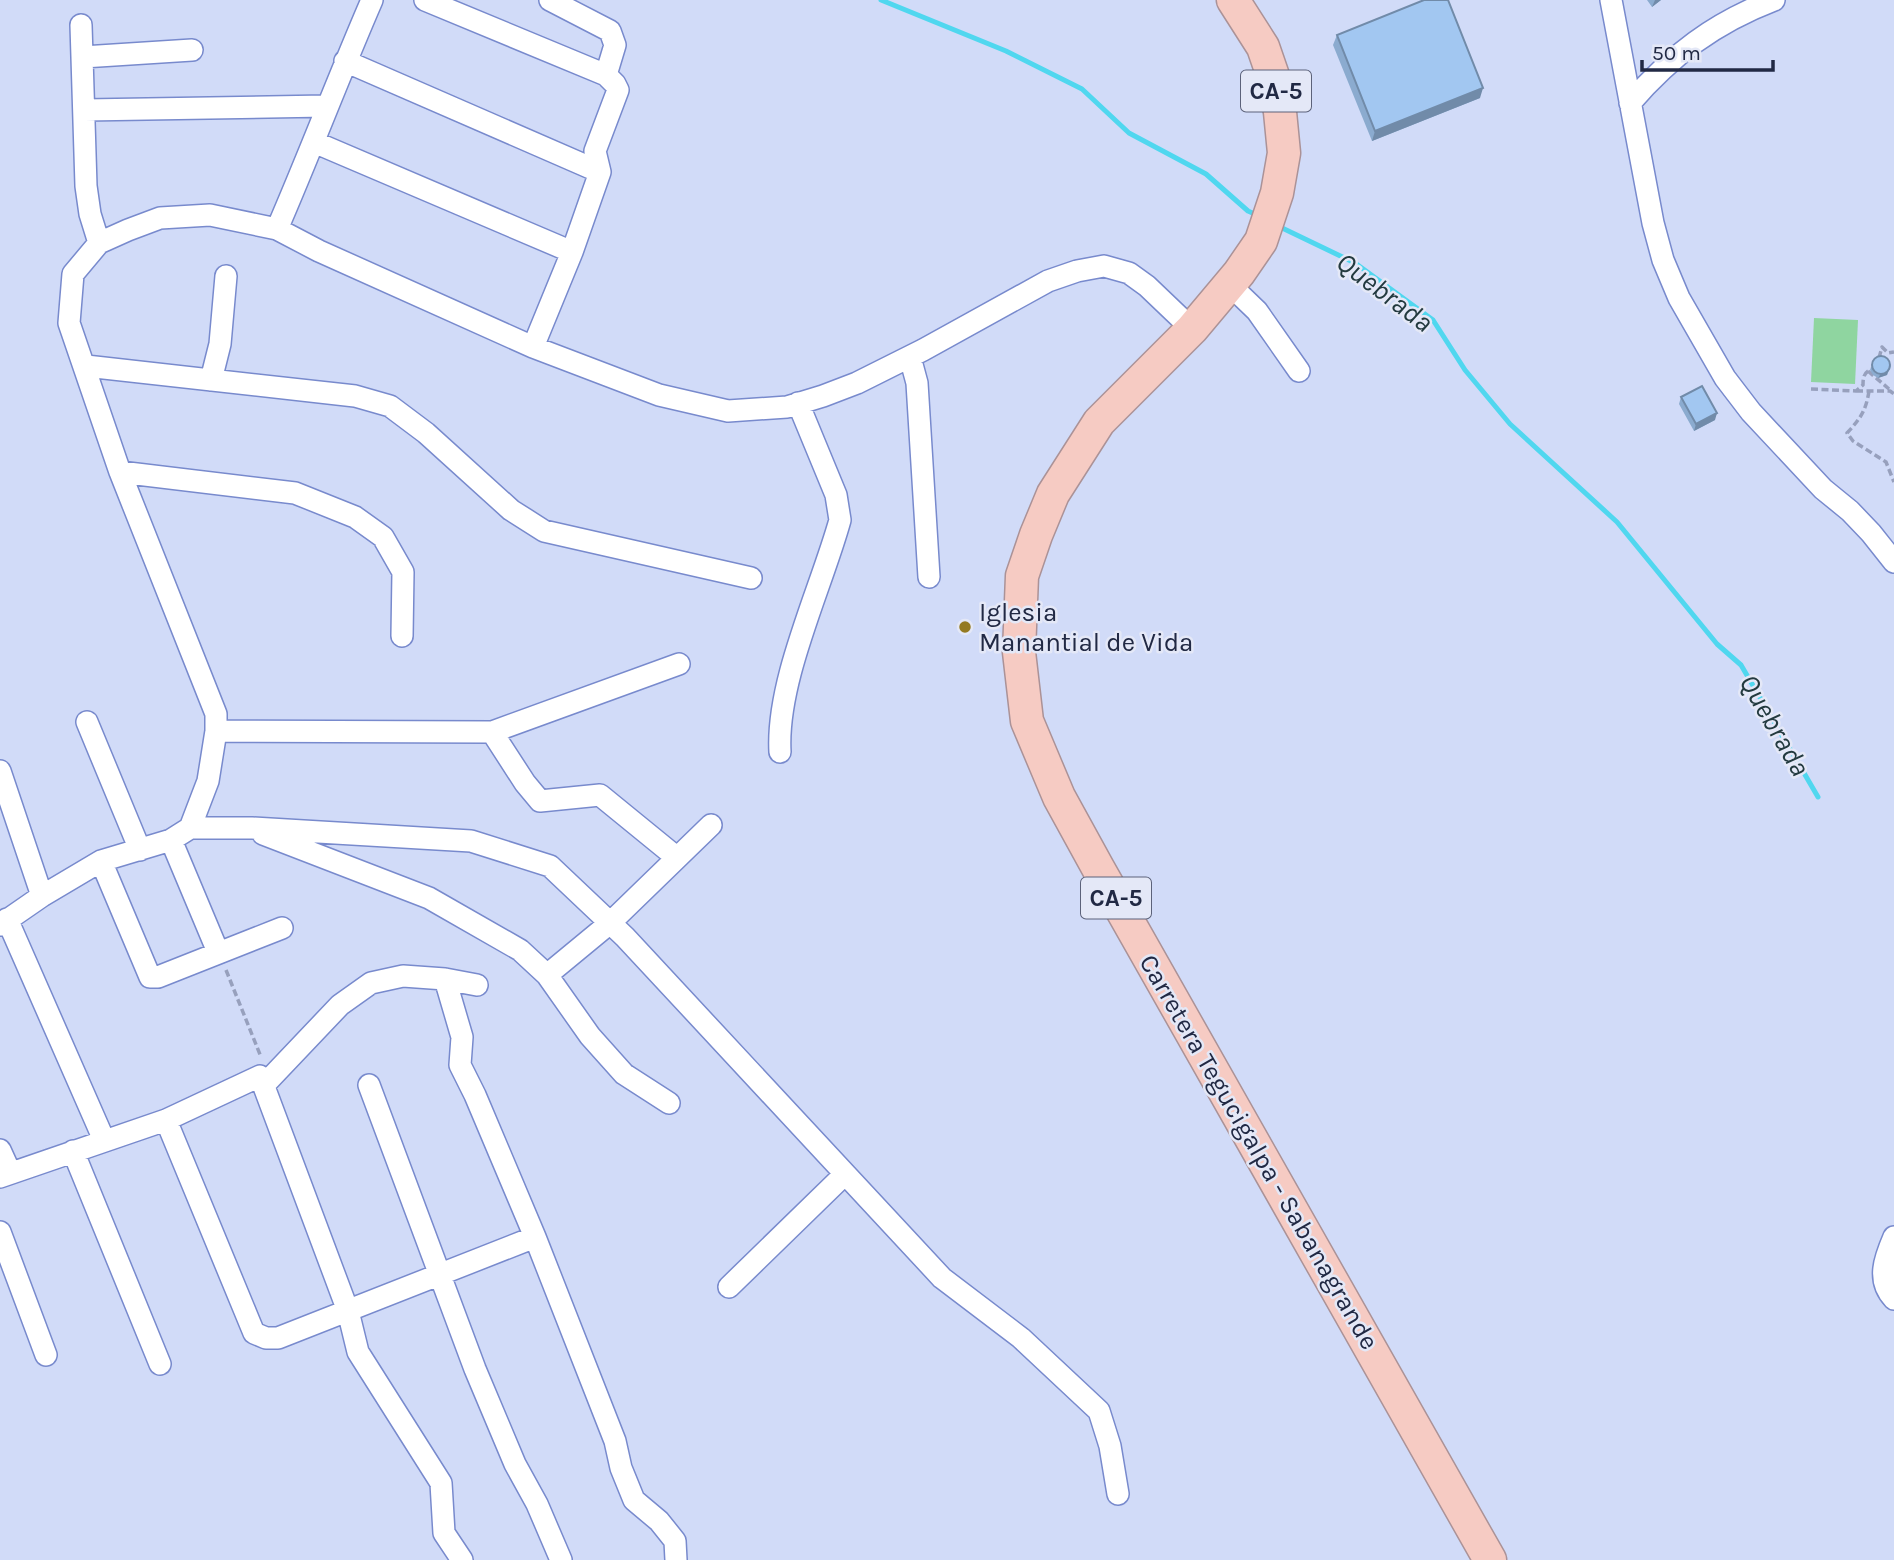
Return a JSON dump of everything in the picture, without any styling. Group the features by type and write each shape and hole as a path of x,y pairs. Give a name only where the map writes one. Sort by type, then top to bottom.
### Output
{"highway":[{"name":"Carretera Tegucigalpa - Sabanagrande","path":"1233,0 1263,47 1274,79 1284,153 1277,193 1261,241 1192,329 1099,422 1053,494 1035,535 1022,576 1019,652 1027,721 1059,797 1490,1560"}],"street":[{"path":"277,229 372,0"},
{"path":"425,0 606,75 618,90 595,151 600,172 572,252 533,346"},
{"path":"550,0 610,31 615,45 606,75"},
{"path":"1611,0 1653,223 1663,260 1679,298 1725,378 1751,412 1823,489 1871,533 1894,562"},
{"path":"1630,103 1676,55 1702,36 1774,0"},
{"path":"81,24 86,186 90,214 99,243"},
{"path":"83,57 192,50"},
{"path":"345,61 600,172"},
{"path":"85,110 326,106"},
{"path":"314,142 572,252"},
{"path":"190,828 208,781 216,714 120,472 86,366 69,323 73,274 99,243 160,218 210,215 277,229 319,251 533,346 659,395 728,411 787,407 857,383 1048,281 1077,271 1104,266 1129,273 1138,279 1192,329"},
{"path":"211,380 220,344 226,276"},
{"path":"1229,284 1257,311 1299,370"},
{"path":"910,357 917,383 929,577"},
{"path":"86,366 355,396 390,406 426,433 511,510 544,531 751,578"},
{"path":"780,752 779,733 788,686 840,520 836,495 798,403"},
{"path":"120,472 296,493 355,517 383,537 403,572 402,636"},
{"path":"216,731 492,732 679,664"},
{"path":"87,722 140,850"},
{"path":"492,732 540,801 600,795 676,856"},
{"path":"0,771 42,896"},
{"path":"547,975 610,923 676,856 711,825"},
{"path":"104,1140 4,922 42,896 101,862 171,841 190,828 252,828 471,841 550,866 610,923 942,1278 1021,1338 1099,1410 1110,1446 1118,1494"},
{"path":"252,828 288,845 429,898 520,950 547,975 590,1036 624,1074 669,1103"},
{"path":"171,841 218,953"},
{"path":"101,862 150,977 158,977 282,928"},
{"path":"0,1150 5,1175 166,1120 262,1081 341,1005 372,983 403,976 477,985"},
{"path":"445,979 462,1037 460,1065 535,1237 615,1441 621,1468 634,1500 659,1521 675,1541 676,1560"},
{"path":"262,1081 348,1311 358,1352 441,1483 444,1533 462,1560"},
{"path":"369,1085 440,1276 515,1464 537,1504 561,1560"},
{"path":"166,1120 254,1333 266,1338 278,1338 535,1237"},
{"path":"74,1151 160,1364"},
{"path":"729,1287 844,1175"},
{"path":"0,1232 46,1354"},
{"path":"1894,1237 1883,1269 1884,1282 1894,1299"}],"path":[{"path":"1856,391 1863,385 1863,376 1867,371 1877,368 1882,347 1888,352 1894,352"},
{"path":"1867,371 1892,392"},
{"path":"1811,389 1892,392"},
{"path":"1869,391 1862,418 1847,433 1853,441 1886,463 1894,482"},
{"path":"218,953 261,1055 262,1081"}],"green space":[{"path":"1814,318 1858,320 1855,384 1811,382"}],"building":[{"path":"1424,0 1448,0 1483,88 1375,131 1337,35"},
{"path":"1881,356 1887,359 1890,365 1887,371 1881,374 1875,371 1872,365 1875,359"},
{"path":"1702,386 1717,413 1696,424 1681,397"}],"waterway":[{"name":"Quebrada","path":"881,0 1006,51 1082,89 1129,133 1206,174 1248,211 1257,215"},
{"name":"Quebrada","path":"1278,226 1355,263 1433,320 1465,370 1510,424 1617,522 1717,644 1741,665 1818,797"}],"place":[{"name":"Iglesia Manantial de Vida","path":"965,627"}]}
